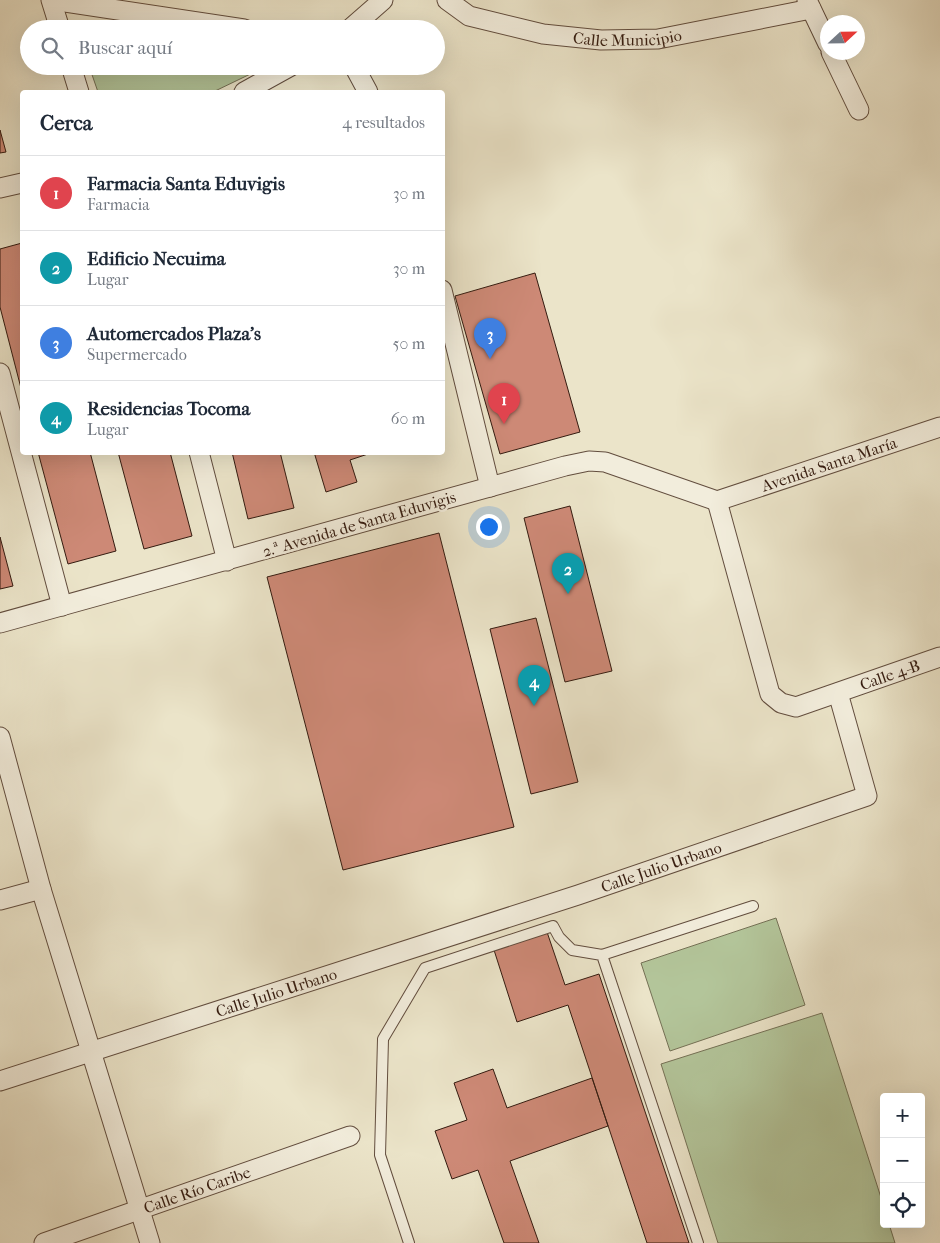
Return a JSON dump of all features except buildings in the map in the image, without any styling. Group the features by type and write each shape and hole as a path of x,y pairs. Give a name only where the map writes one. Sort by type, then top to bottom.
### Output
{"street":[{"path":"57,20 51,0 184,20"},
{"path":"360,20 383,0"},
{"name":"Calle Municipio","path":"447,0 469,16 543,34 601,40 658,39 809,4"},
{"path":"809,4 820,27"},
{"path":"835,60 859,110"},
{"path":"74,75 78,90"},
{"path":"248,90 275,75"},
{"path":"359,75 367,90"},
{"path":"0,188 20,183"},
{"path":"445,302 490,487"},
{"path":"0,374 20,449"},
{"name":"Avenida Santa María","path":"717,502 940,427"},
{"path":"22,455 62,606"},
{"path":"200,455 227,561"},
{"name":"2.ª Avenida de Santa Eduvigis","path":"0,623 588,461 605,462 717,502"},
{"path":"717,502 770,694 781,703 796,707 838,693"},
{"name":"Calle 4-B","path":"838,693 940,656"},
{"name":"Calle Julio Urbano","path":"91,1051 578,895 868,796 838,693"},
{"path":"0,737 41,889 150,1243"},
{"path":"0,900 41,889"},
{"path":"0,1081 91,1051"},
{"name":"Calle Río Caribe","path":"44,1243 350,1136"}],"lane":[{"path":"409,1243 380,1155 383,1038 425,968 553,926 559,937 572,950 602,955 753,906"},
{"path":"602,955 698,1243"}],"green space":[{"path":"92,75 248,75 217,90 97,90"},
{"path":"776,918 805,1005 670,1051 641,963"},
{"path":"822,1013 880,1194 880,1228 890,1228 895,1243 718,1243 661,1064"}],"place":[{"name":"Automercados Plaza's","path":"490,359"},
{"name":"Farmacia Santa Eduvigis","path":"504,424"},
{"name":"Edificio Necuima","path":"568,594"},
{"name":"Residencias Tocoma","path":"534,706"}]}
